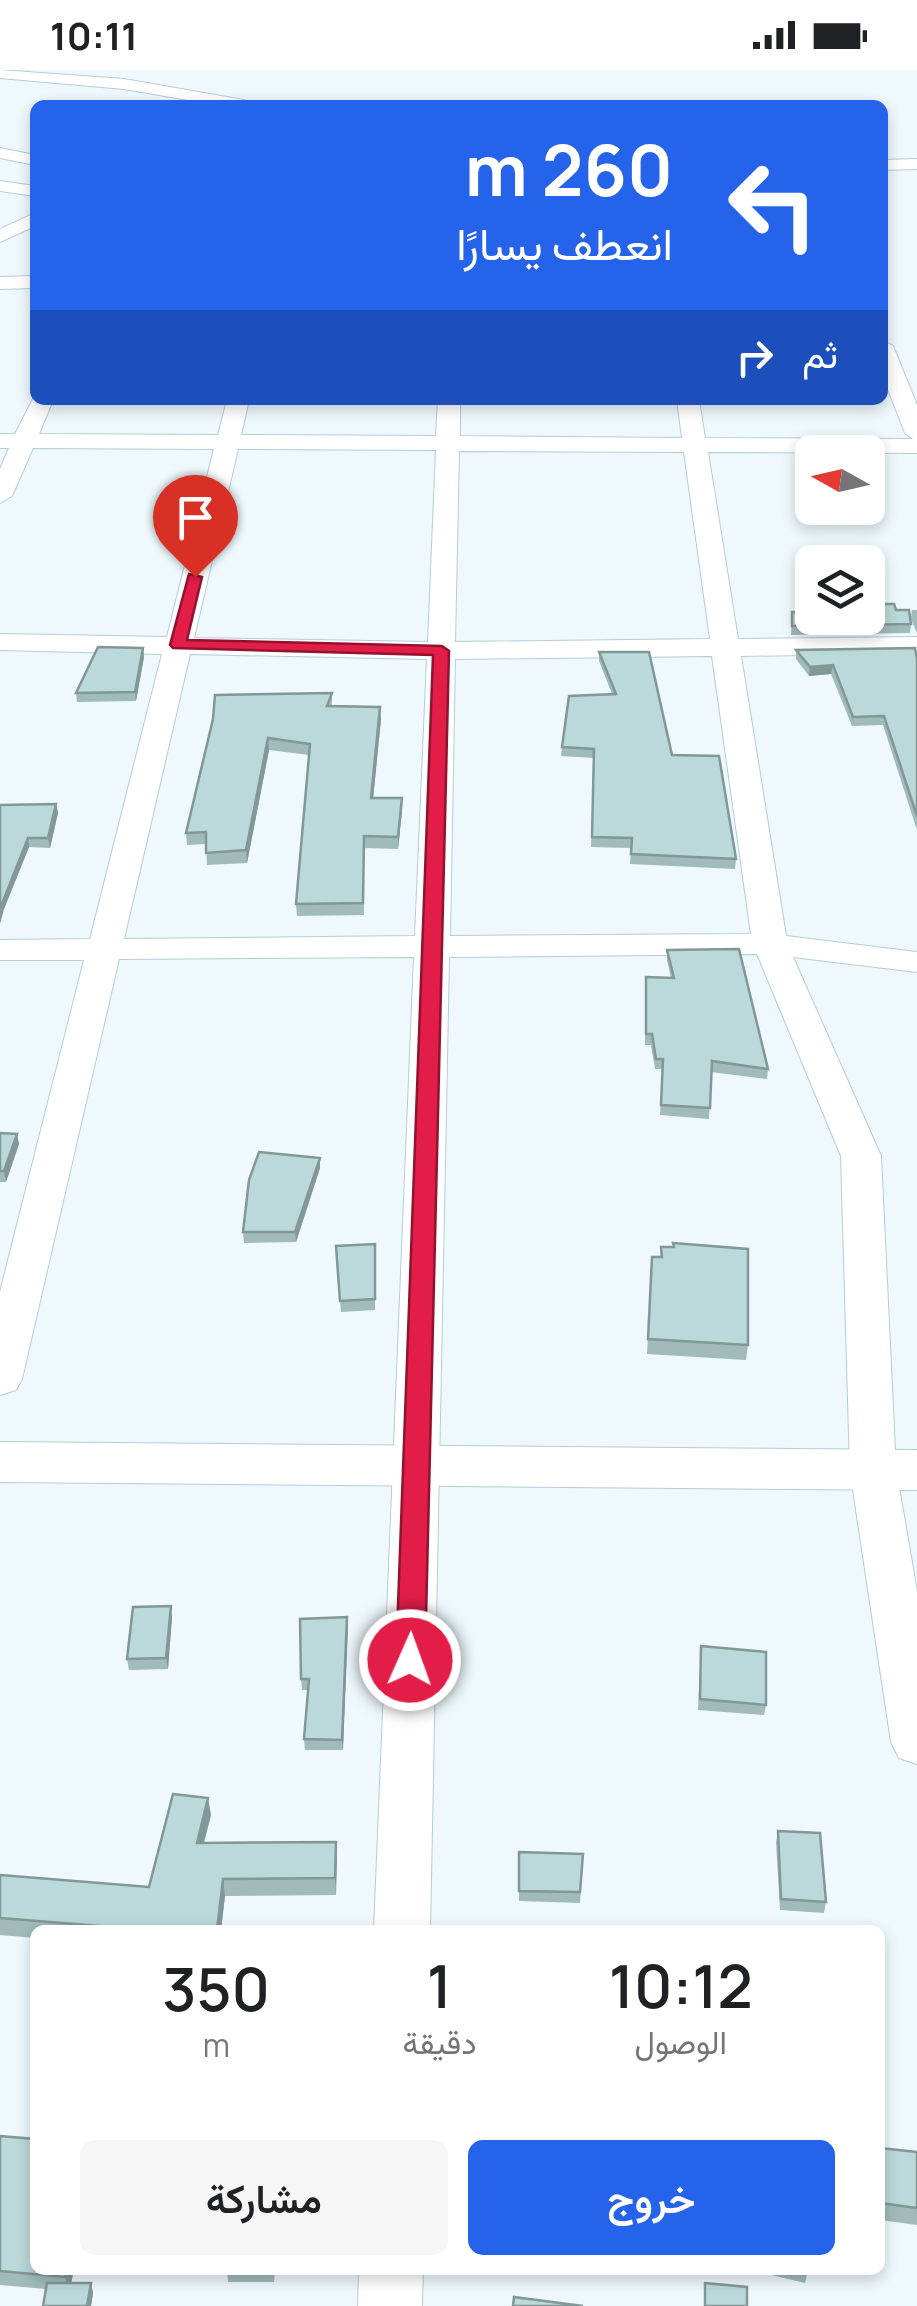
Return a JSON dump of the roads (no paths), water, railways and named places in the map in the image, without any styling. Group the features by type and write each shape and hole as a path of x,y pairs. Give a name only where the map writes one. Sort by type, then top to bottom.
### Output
{"street":[{"path":"0,73 124,84 215,100"},
{"path":"0,152 30,159"},
{"path":"888,165 917,164"},
{"path":"0,186 30,189"},
{"path":"0,236 30,221"},
{"path":"0,283 30,282"},
{"path":"888,337 917,433"},
{"path":"0,496 12,441 38,405"},
{"path":"0,1379 237,405"},
{"path":"402,1925 449,405"},
{"path":"689,405 770,944 861,1156 895,1470 917,1742"},
{"path":"12,441 917,446"},
{"path":"0,642 442,651 917,645"},
{"path":"0,950 770,944 917,962"},
{"path":"0,1462 895,1470"},
{"path":"390,2306 391,2275"}]}
